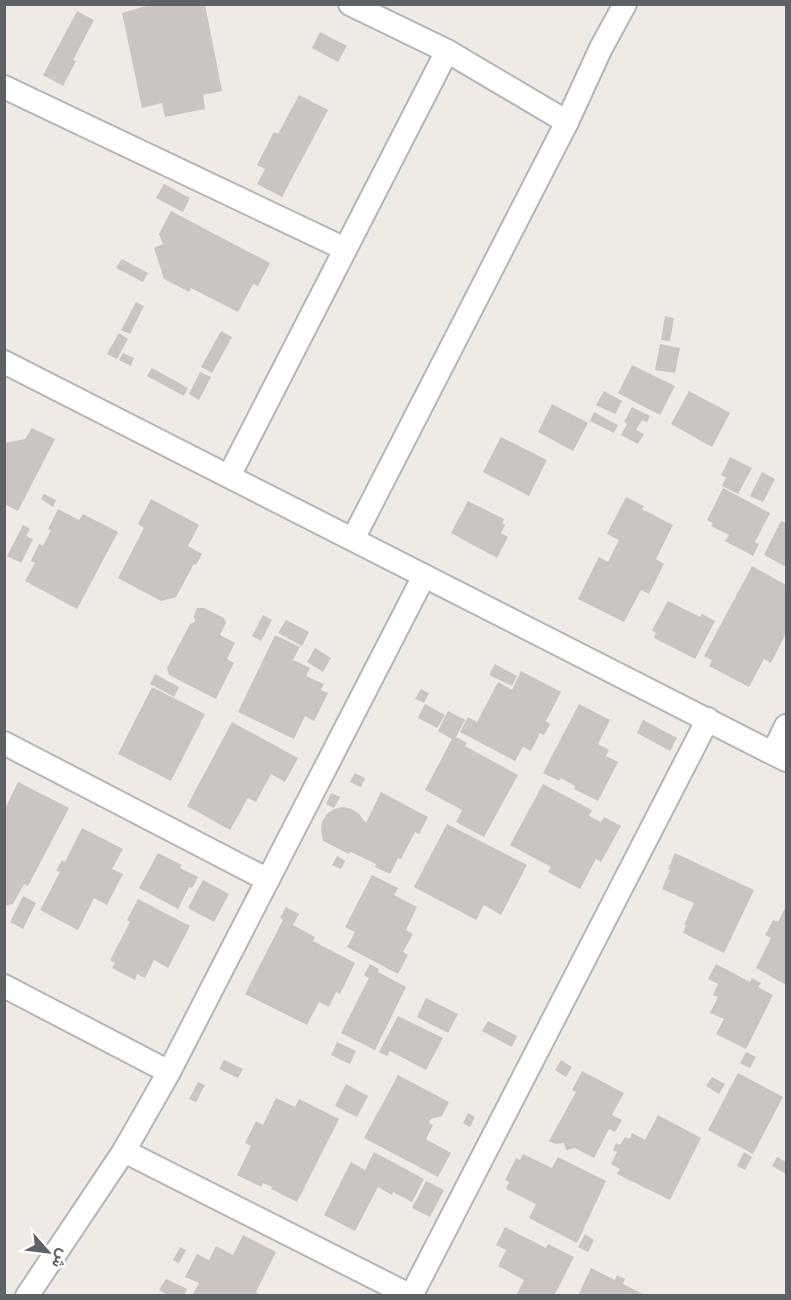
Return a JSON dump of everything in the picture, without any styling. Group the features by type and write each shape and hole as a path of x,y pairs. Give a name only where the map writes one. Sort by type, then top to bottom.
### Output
{"street":[{"path":"350,4 447,51 567,122"},
{"path":"353,539 625,4"},
{"path":"229,476 447,51"},
{"path":"4,87 345,249"},
{"path":"4,362 780,756 786,726"},
{"path":"27,1296 123,1151 170,1072 424,576"},
{"path":"123,1151 411,1296 708,719"},
{"path":"4,743 268,880"},
{"path":"4,986 170,1072"}],"building":[{"path":"153,4 205,4 222,91 203,95 205,109 165,117 162,103 142,108 122,13"},
{"path":"77,11 94,20 73,60 76,61 63,86 43,75"},
{"path":"320,32 347,46 338,62 312,48"},
{"path":"299,95 328,110 282,197 257,184 265,169 257,165 274,132 278,134"},
{"path":"164,184 190,198 183,212 156,198"},
{"path":"171,211 270,263 258,286 253,284 238,312 191,288 189,292 164,279 154,248 163,244 159,234"},
{"path":"122,259 148,273 143,282 116,268"},
{"path":"136,302 144,306 130,334 121,330"},
{"path":"665,316 674,318 670,341 661,340"},
{"path":"221,331 232,337 212,373 201,367"},
{"path":"119,333 128,339 117,359 107,354"},
{"path":"660,344 680,348 675,373 655,370"},
{"path":"123,353 134,358 131,366 119,360"},
{"path":"632,365 675,386 660,415 618,393"},
{"path":"152,368 188,388 184,396 147,376"},
{"path":"200,372 211,377 199,400 189,394"},
{"path":"604,391 622,401 615,414 596,405"},
{"path":"689,391 730,413 712,447 671,424"},
{"path":"552,404 588,423 573,451 538,432"},
{"path":"632,407 650,416 647,422 642,420 636,430 644,434 638,444 621,435 627,424 624,422"},
{"path":"594,412 618,425 614,433 590,421"},
{"path":"32,428 55,439 18,511 4,504 4,443 25,439"},
{"path":"501,437 547,460 529,496 483,472"},
{"path":"730,457 752,468 738,494 722,486 726,478 721,475"},
{"path":"762,472 775,479 763,502 750,496"},
{"path":"723,488 770,513 755,542 759,544 753,556 725,541 729,535 711,526 713,523 707,520"},
{"path":"44,494 56,500 53,507 41,499"},
{"path":"626,497 644,506 642,509 673,525 656,559 664,564 649,594 641,590 624,622 578,599 599,557 608,562 619,540 607,534"},
{"path":"151,499 199,525 188,546 202,554 176,597 161,601 118,578 144,528 138,524"},
{"path":"468,501 504,519 502,523 505,525 501,533 508,537 497,558 451,533"},
{"path":"58,509 79,520 83,514 118,532 77,609 25,581 35,563 31,561 39,544 43,546"},
{"path":"781,521 786,523 786,567 764,555"},
{"path":"23,525 30,529 26,536 33,539 21,563 7,556"},
{"path":"752,566 786,585 786,633 771,663 764,659 749,687 709,666 712,660 704,656"},
{"path":"668,601 700,617 702,614 715,621 695,659 654,638 656,633 652,630"},
{"path":"197,608 204,608 224,618 226,623 220,635 235,643 227,659 234,663 216,699 169,675 167,668 190,624 195,622 194,616"},
{"path":"263,615 272,620 261,641 252,636"},
{"path":"286,620 309,632 302,646 278,633"},
{"path":"275,635 300,647 293,660 310,668 306,676 324,684 321,690 328,693 314,721 305,716 294,739 238,712"},
{"path":"315,648 331,658 323,672 307,662"},
{"path":"495,664 517,676 512,686 489,675"},
{"path":"521,671 561,692 546,721 550,724 544,735 540,733 531,751 523,747 515,761 460,732 468,717 477,722 498,682 512,690"},
{"path":"155,674 179,687 174,697 150,684"},
{"path":"152,687 205,714 171,781 118,754"},
{"path":"421,689 429,693 424,703 415,699"},
{"path":"425,704 445,715 437,728 418,718"},
{"path":"579,704 610,720 598,744 609,750 606,756 618,762 598,801 574,789 575,786 561,778 559,781 543,773"},
{"path":"448,711 465,720 456,737 467,743 465,746 518,775 484,837 456,822 462,810 425,790 452,739 438,731"},
{"path":"643,720 677,738 670,751 637,733"},
{"path":"232,722 298,758 285,782 271,774 256,802 248,798 230,830 187,806"},
{"path":"355,773 365,778 361,787 350,782"},
{"path":"18,782 69,808 28,886 24,884 13,904 5,906 4,811"},
{"path":"543,784 592,810 589,816 601,822 604,817 621,826 601,862 596,859 580,889 548,872 551,867 510,845"},
{"path":"381,792 428,817 419,834 415,832 390,874 375,867 376,864 323,841 321,830 322,822 327,814 343,807 352,809 366,823"},
{"path":"331,793 340,797 334,808 326,804"},
{"path":"447,824 527,865 501,915 484,905 476,920 414,887"},
{"path":"82,828 123,849 112,869 123,874 107,905 94,898 78,930 40,910 60,872 56,871 62,860 65,862"},
{"path":"158,853 182,865 180,868 198,877 192,888 189,887 178,909 139,888"},
{"path":"675,853 754,890 724,953 683,933 686,925 684,925 694,903 662,889"},
{"path":"337,856 345,861 341,869 332,865"},
{"path":"372,875 398,888 394,895 417,907 406,930 413,934 403,952 408,955 398,974 347,947 355,932 345,927"},
{"path":"203,880 229,894 214,922 188,908"},
{"path":"23,896 36,903 23,929 10,922"},
{"path":"138,899 190,926 168,968 154,960 145,978 137,974 135,980 112,968 115,963 110,960 130,922 127,920"},
{"path":"786,906 786,985 756,968 771,938 765,935 773,920 778,922"},
{"path":"286,907 299,914 293,925 315,937 313,941 355,963 340,994 336,992 329,1007 319,1002 307,1025 245,994 283,920 280,918"},
{"path":"370,964 379,969 378,972 406,987 375,1050 341,1033 369,978 364,975"},
{"path":"716,964 750,982 752,978 761,983 758,987 773,995 746,1049 716,1034 724,1019 710,1013 718,997 713,995 718,984 708,979"},
{"path":"426,998 458,1014 448,1033 417,1017"},
{"path":"398,1016 443,1038 426,1070 390,1051 387,1056 379,1052"},
{"path":"488,1021 517,1036 512,1047 482,1031"},
{"path":"337,1042 356,1051 350,1064 331,1055"},
{"path":"746,1052 756,1057 750,1068 740,1063"},
{"path":"224,1060 243,1069 238,1078 219,1069"},
{"path":"561,1060 572,1067 566,1077 555,1070"},
{"path":"582,1071 624,1093 612,1115 622,1120 615,1132 609,1129 594,1158 575,1148 566,1150 564,1143 556,1144 549,1141 576,1092 572,1090"},
{"path":"738,1073 783,1097 753,1154 708,1130"},
{"path":"398,1075 449,1102 442,1116 431,1119 429,1123 433,1125 426,1139 451,1153 438,1177 364,1138"},
{"path":"712,1077 725,1084 719,1094 706,1086"},
{"path":"198,1082 205,1085 196,1102 189,1099"},
{"path":"346,1084 368,1096 357,1117 335,1106"},
{"path":"276,1098 295,1107 299,1099 339,1119 297,1202 271,1189 272,1187 263,1183 261,1187 237,1175 251,1146 245,1143 256,1121 263,1125"},
{"path":"468,1113 475,1117 470,1127 463,1123"},
{"path":"658,1115 701,1138 670,1200 617,1174 620,1169 611,1164 617,1152 613,1150 616,1143 620,1145 625,1137 630,1139 632,1133 645,1140"},
{"path":"374,1152 424,1179 412,1202 378,1187 355,1231 324,1215 351,1162 365,1170"},
{"path":"744,1152 752,1157 745,1170 737,1166"},
{"path":"523,1154 552,1168 558,1157 606,1181 577,1243 529,1218 536,1204 506,1189 509,1182 505,1180 516,1158 520,1160"},
{"path":"777,1157 786,1162 786,1174 772,1166"},
{"path":"426,1181 444,1190 430,1217 412,1208"},
{"path":"505,1227 546,1248 548,1244 574,1257 554,1296 516,1296 524,1280 498,1266 506,1250 496,1245"},
{"path":"585,1234 594,1240 588,1252 578,1247"},
{"path":"243,1235 276,1252 256,1292 261,1296 192,1296 199,1283 185,1277 197,1254 209,1260 216,1246 233,1255"},
{"path":"180,1247 186,1250 179,1263 173,1260"},
{"path":"591,1268 615,1280 617,1275 625,1279 623,1284 647,1296 578,1296"},
{"path":"166,1279 187,1289 184,1296 169,1296 159,1290"}]}
